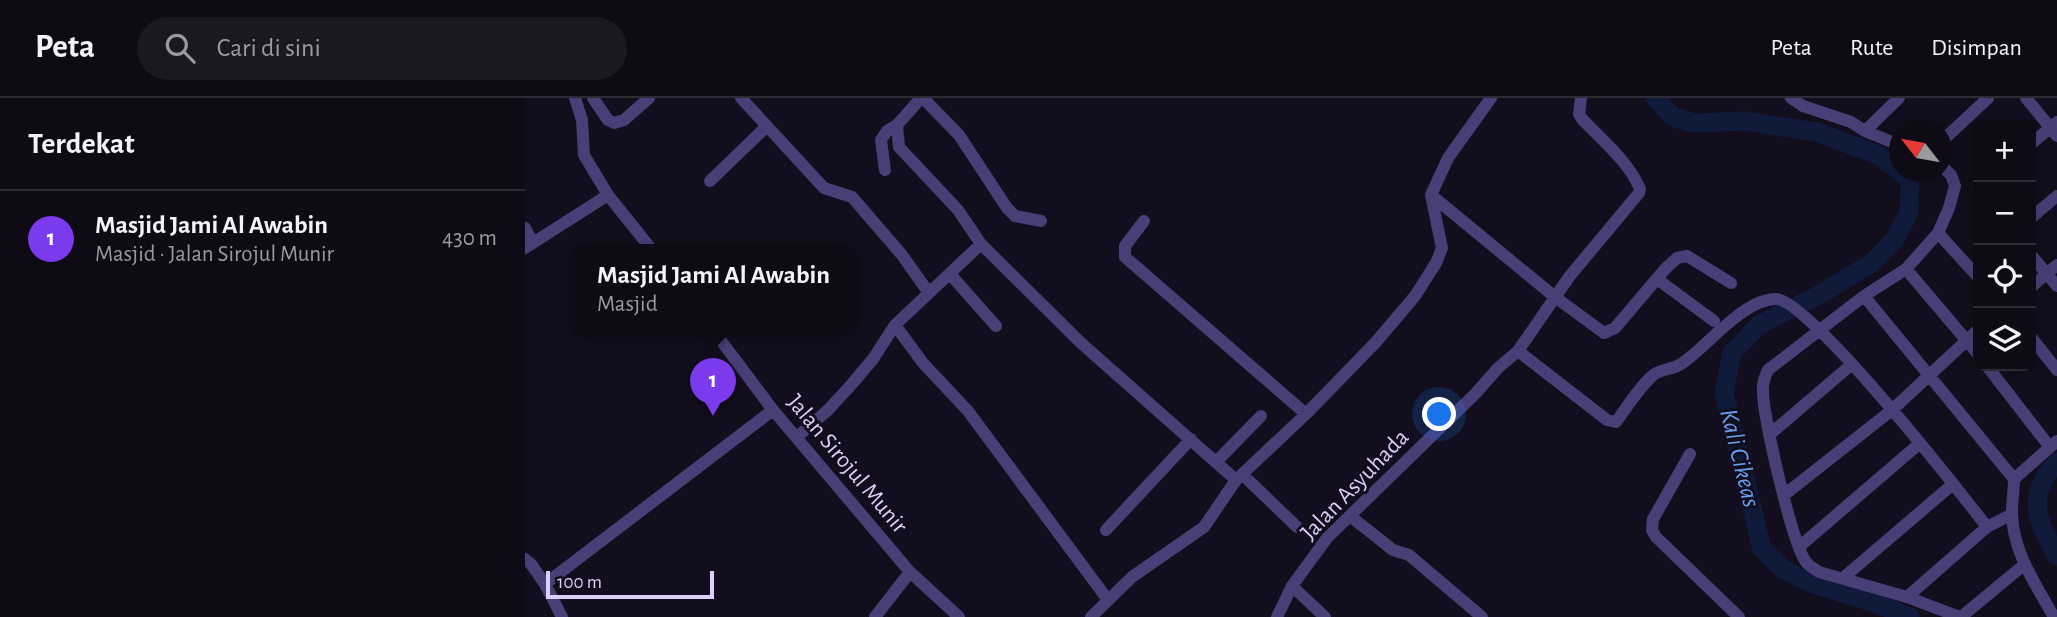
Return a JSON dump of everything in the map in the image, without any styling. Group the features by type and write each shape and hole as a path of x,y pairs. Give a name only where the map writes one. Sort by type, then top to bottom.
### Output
{"street":[{"path":"575,98 582,120 584,155 608,195 647,244"},
{"path":"593,98 608,120 614,123 624,120 649,98"},
{"path":"741,98 824,188 852,197 902,255 929,293"},
{"path":"885,170 881,140 922,98 959,135 1007,208 1016,216 1041,221"},
{"path":"1091,617 1132,577 1204,527 1239,477 1306,414 1376,342 1416,296 1442,248 1431,195 1448,158 1491,98"},
{"name":"Jalan Asyuhada","path":"1277,617 1292,586 1327,537 1518,351 1555,297 1640,189 1628,169 1582,119 1581,98"},
{"path":"1791,98 1803,106 1851,122 1889,141"},
{"path":"1865,131 1899,98"},
{"path":"1952,132 1989,98"},
{"path":"2026,98 2055,128 2036,141"},
{"path":"897,125 899,146 958,210 981,244 1081,343 1216,462 1239,477 1297,527"},
{"path":"710,181 767,126"},
{"path":"1952,178 1955,186 1938,233 1906,269 1864,296 1768,370 1762,391 1769,435 1798,547 1807,564 1819,572 1907,597 1961,617 2025,564"},
{"path":"525,228 529,245 608,195"},
{"path":"1431,195 1555,297 1604,333 1615,328 1677,258 1687,256 1731,283"},
{"path":"2036,214 2057,196"},
{"path":"1144,221 1125,246 1125,257 1306,414"},
{"path":"1938,233 1973,272"},
{"path":"797,437 851,385 873,359 895,325 981,244"},
{"path":"2036,261 2057,286"},
{"path":"2036,283 2057,265"},
{"path":"1906,269 1973,348"},
{"path":"950,274 996,326"},
{"path":"1657,279 1714,321"},
{"path":"1864,296 2014,479 2012,514 2017,541 2048,614"},
{"path":"1518,351 1607,420 1616,422 1651,377 1682,363 1746,309 1774,299 1788,303 1820,332 1892,410 1987,527"},
{"path":"895,325 923,363 968,411 1108,600"},
{"name":"Jalan Sirojul Munir","path":"717,335 773,410 911,572 959,617"},
{"path":"1784,495 1892,410 1973,335"},
{"path":"2036,343 2057,370"},
{"path":"1769,435 1851,365"},
{"path":"1991,371 2053,444 2014,479"},
{"path":"545,584 773,410"},
{"path":"1216,462 1261,416"},
{"path":"1106,530 1191,439"},
{"path":"1798,547 1919,444"},
{"path":"1690,454 1653,519 1652,530 1656,537 1739,617"},
{"path":"1843,578 1953,484"},
{"path":"1907,597 1987,527 2012,514"},
{"path":"1350,516 1392,550 1409,555 1482,617"},
{"path":"525,559 545,584 562,617"},
{"path":"874,617 911,572"},
{"path":"1292,586 1325,617"}],"waterway":[{"name":"Kali Cikeas","path":"1655,98 1673,117 1694,123 1744,121 1817,132 1878,155 1889,163"},
{"name":"Kali Cikeas","path":"1910,182 1909,212 1895,239 1872,263 1819,295 1759,325 1732,353 1724,393 1762,549 1783,569 1810,583 1910,617"},
{"name":"Kali Cikeas","path":"2057,462 2041,486 2037,508 2044,531 2057,556"}],"place":[{"name":"Masjid Jami Al Awabin","path":"713,416"}]}
